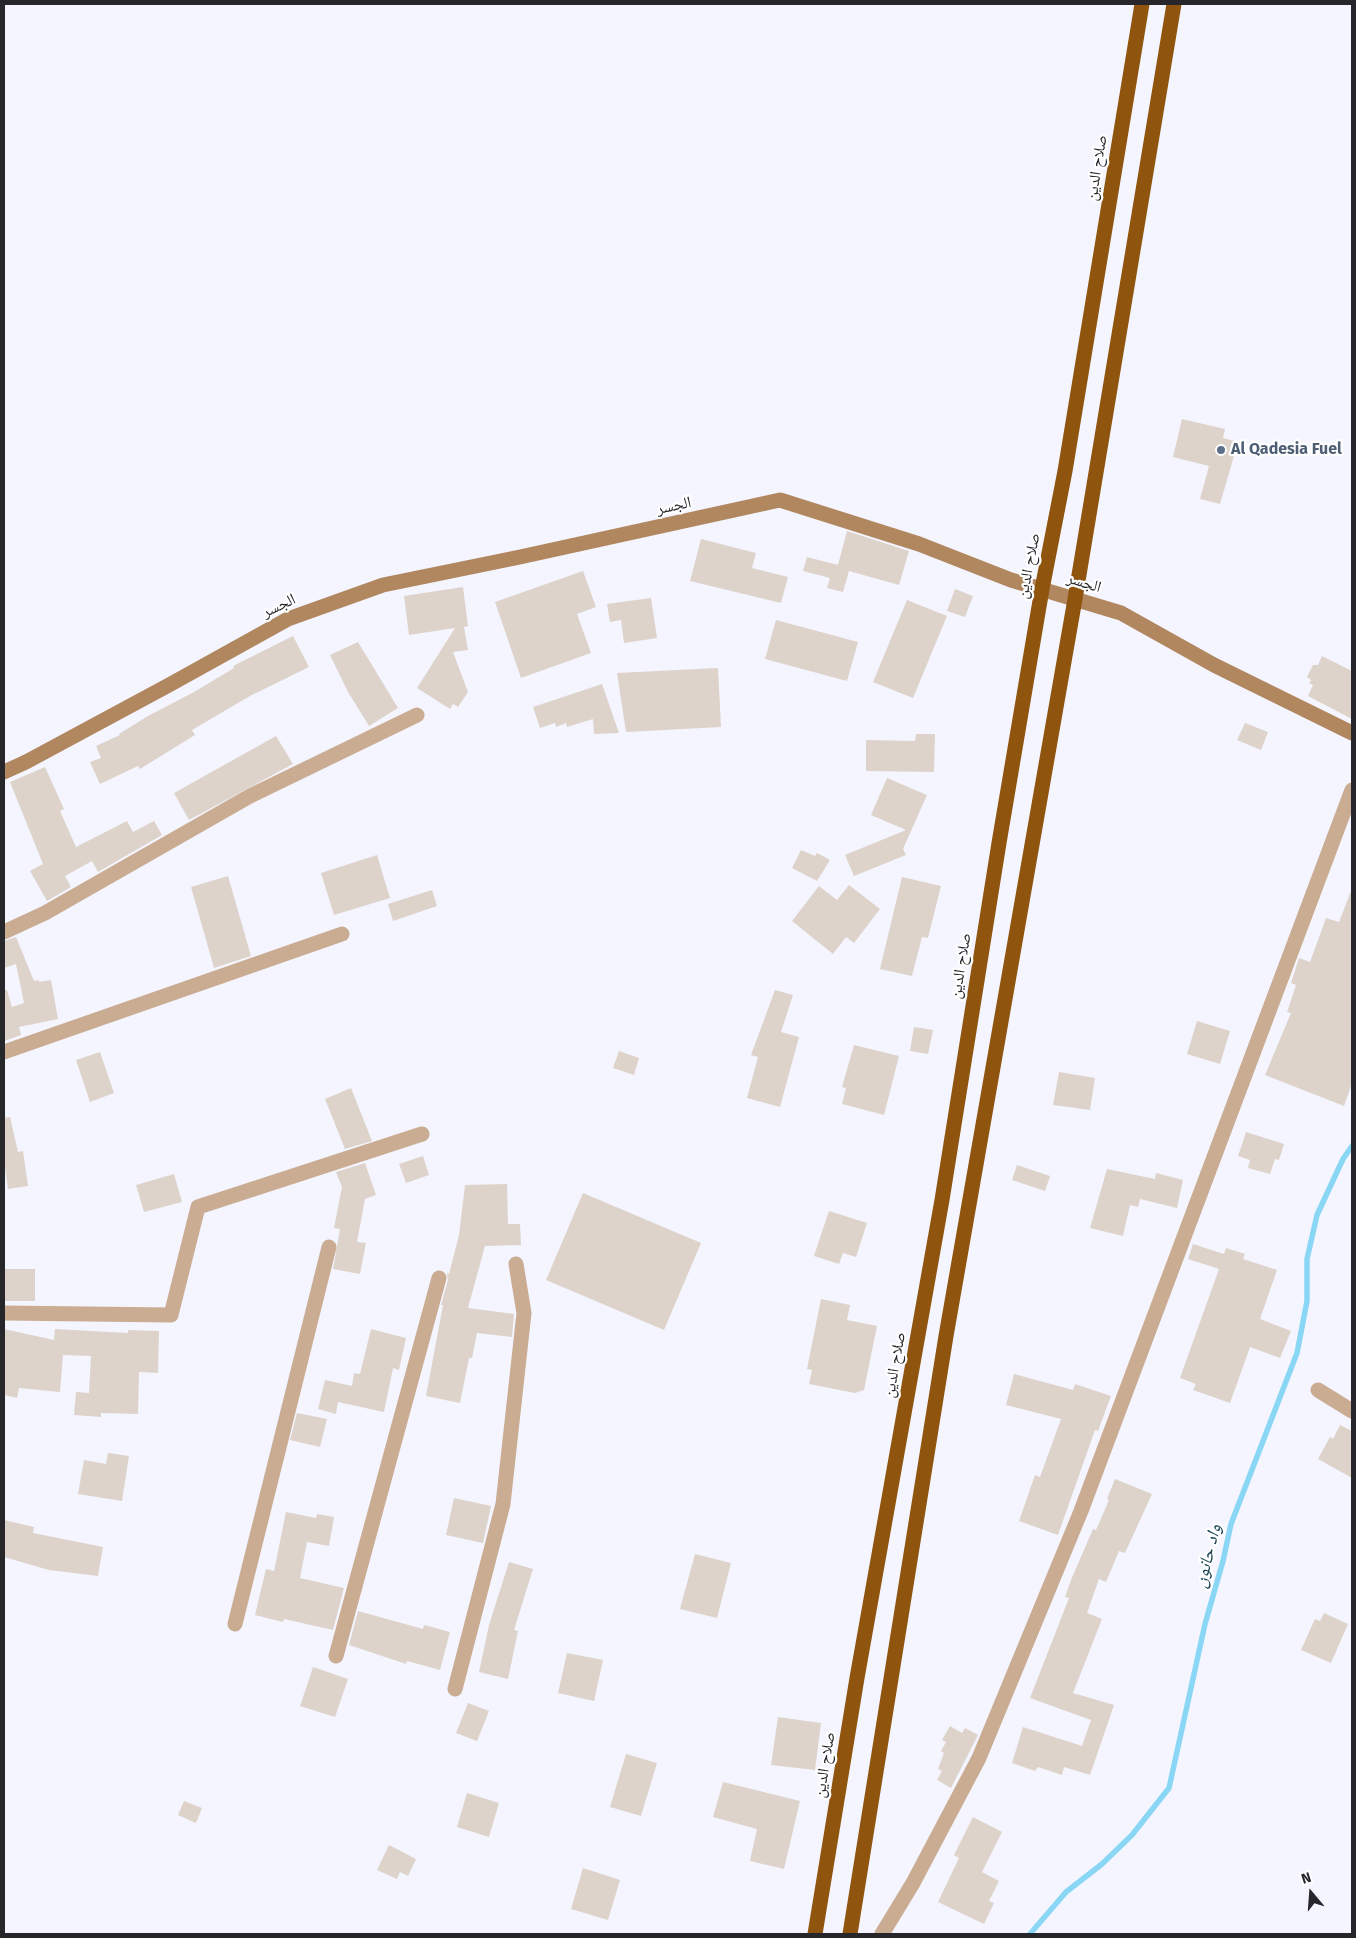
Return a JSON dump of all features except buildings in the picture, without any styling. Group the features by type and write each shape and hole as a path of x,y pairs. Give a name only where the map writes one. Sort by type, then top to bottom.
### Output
{"highway":[{"name":"صلاح الدين","path":"815,1934 856,1678 942,1200 998,843 1042,589 1065,471 1142,4"},
{"path":"850,1934 948,1326 1075,599 1174,4"}],"street":[{"name":"الجسر","path":"4,772 26,762 288,619 383,584 520,557 780,500 920,544 1011,580 1121,613 1214,665 1352,733"},
{"path":"4,932 45,913 250,796 417,715"},
{"path":"882,1934 913,1883 980,1758 1082,1511 1352,790"},
{"path":"4,1052 342,934"},
{"path":"4,1313 171,1316 198,1207 422,1134"},
{"path":"235,1624 329,1247"},
{"path":"455,1689 503,1504 524,1313 516,1264"},
{"path":"336,1656 439,1278"},
{"path":"1318,1390 1352,1411"}],"waterway":[{"name":"واد حانون","path":"1030,1934 1066,1892 1102,1864 1132,1835 1169,1788 1205,1624 1223,1561 1231,1524 1297,1353 1307,1301 1307,1259 1317,1215 1343,1159 1352,1146"}],"place":[{"name":"Al Qadesia Fuel","path":"1221,450"}]}
